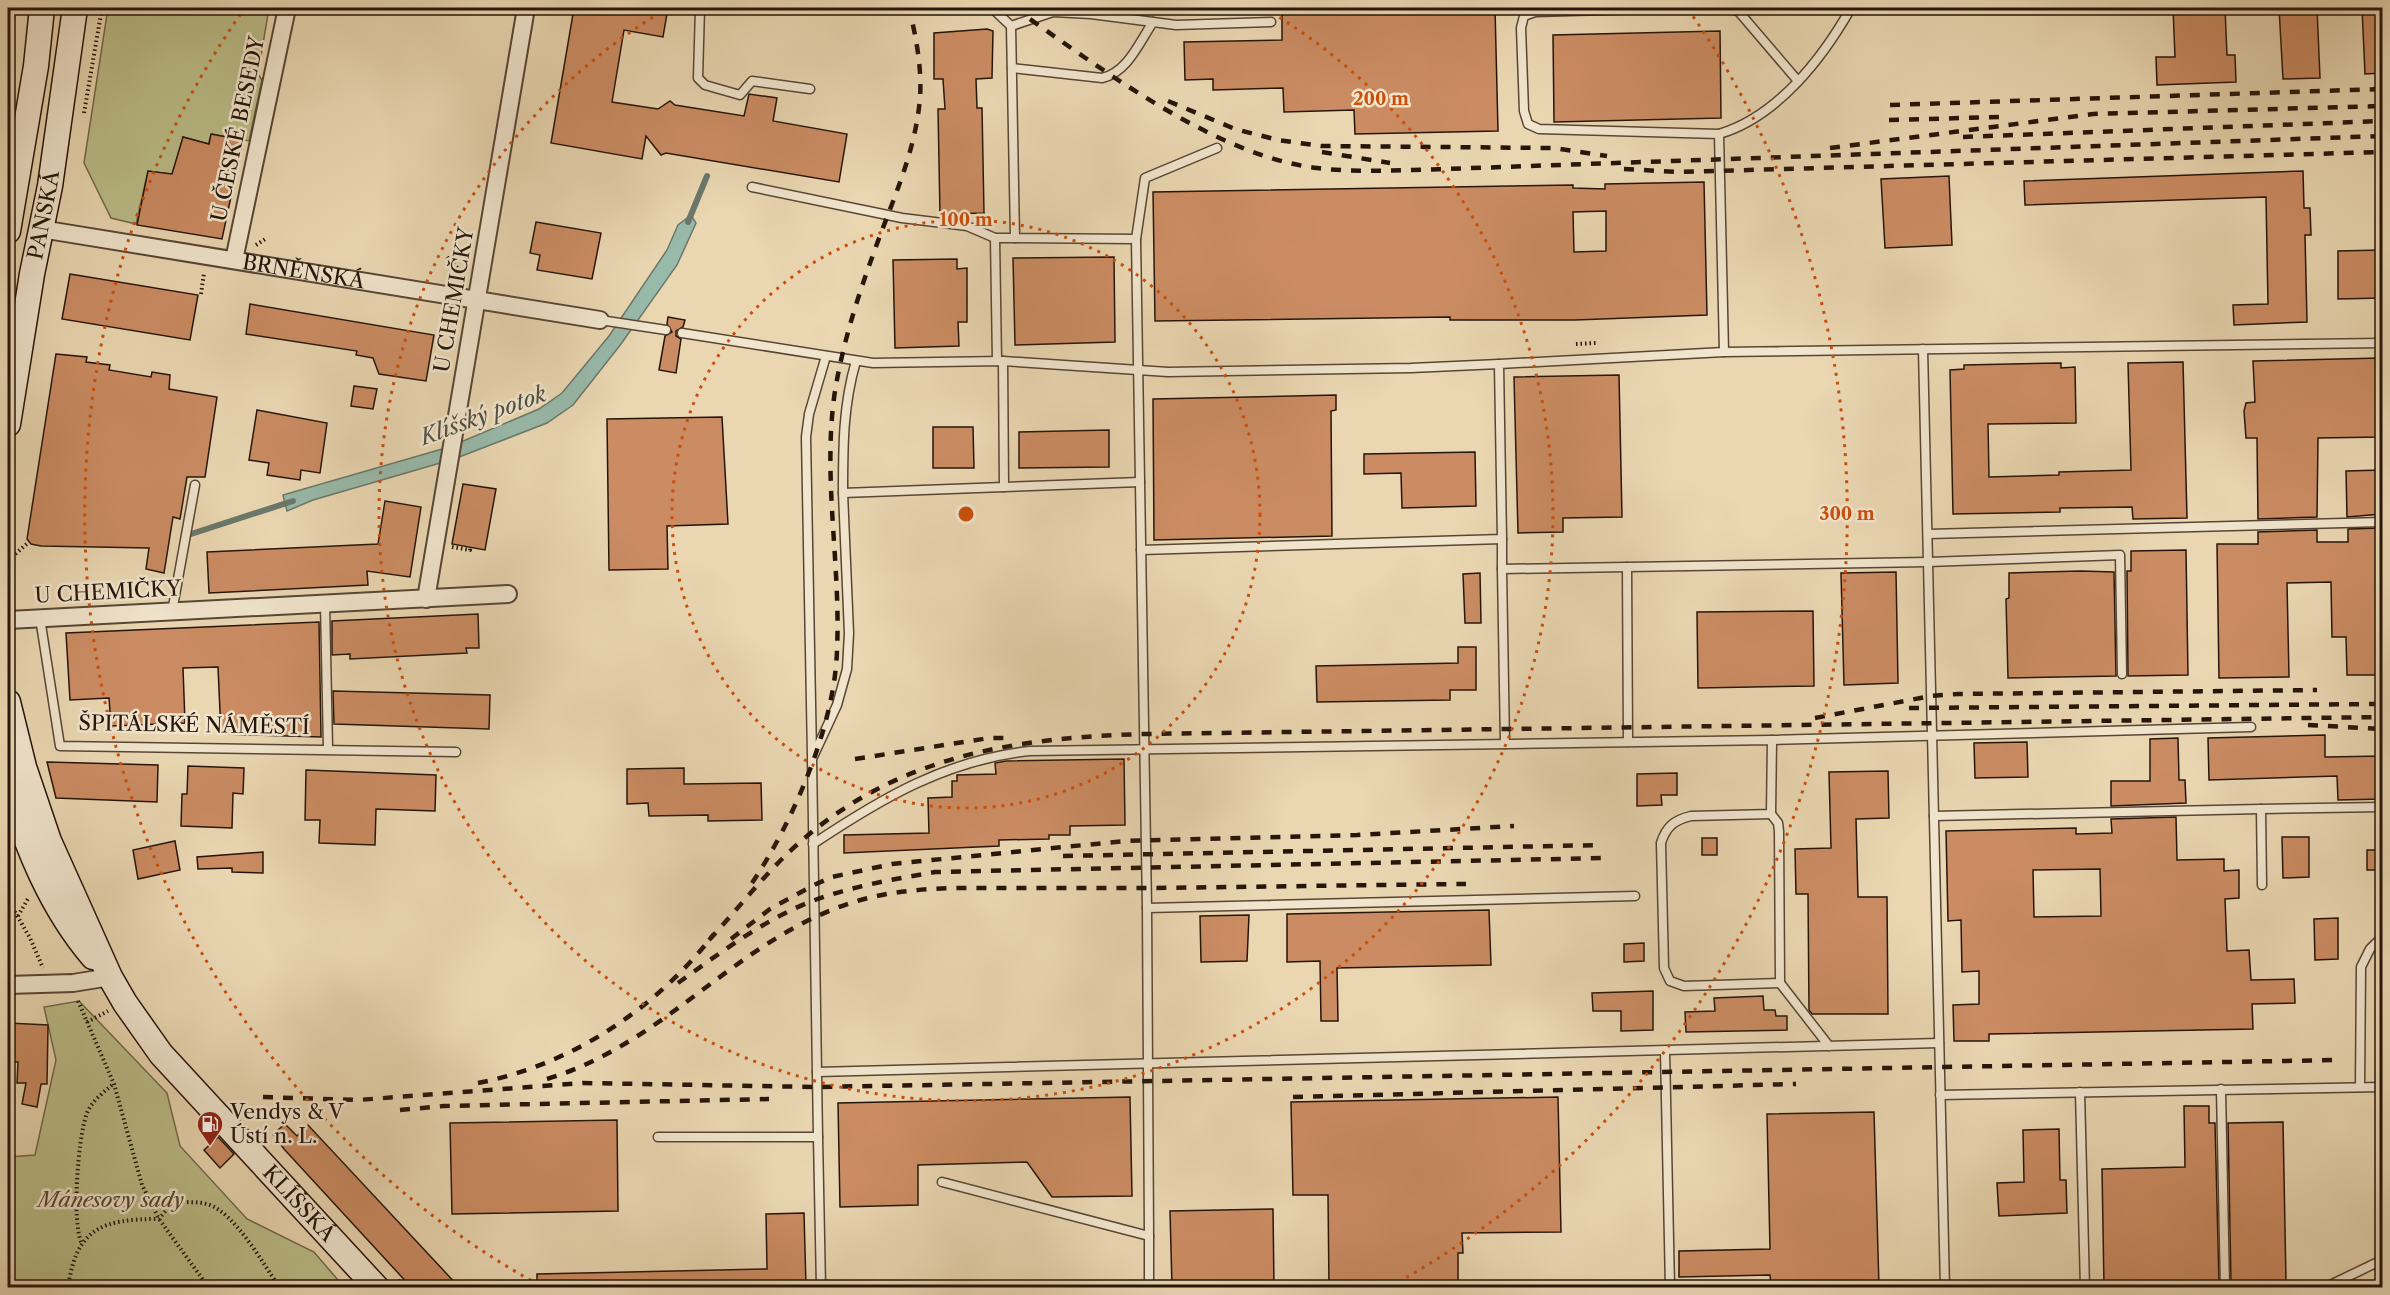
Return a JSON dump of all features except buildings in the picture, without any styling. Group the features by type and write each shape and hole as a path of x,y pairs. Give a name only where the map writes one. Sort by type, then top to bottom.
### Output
{"street":[{"name":"PANSKÁ","path":"8,226 42,8"},
{"name":"PANSKÁ","path":"8,424 58,132 75,8"},
{"name":"U ČESKÉ BESEDY","path":"234,260 287,8"},
{"name":"U CHEMIČKY","path":"426,599 526,8"},
{"name":"BRNĚNSKÁ","path":"8,226 41,229 604,320"},
{"name":"U CHEMIČKY","path":"8,620 508,594"},
{"name":"KLÍŠSKÁ","path":"8,702 24,767 49,841 110,977"},
{"name":"KLÍŠSKÁ","path":"8,785 15,835 71,928 110,977 146,1034 161,1054 376,1287"},
{"path":"8,985 63,984 110,977"}],"lane":[{"path":"700,8 698,78 705,85 740,95 753,81 810,89"},
{"path":"992,8 1011,26 1015,238"},
{"path":"1677,8 1535,12 1524,15 1521,28 1525,118 1532,128 1719,134 1746,124 1798,81 1851,8"},
{"path":"1729,8 1744,18 1798,81"},
{"path":"1011,26 1053,12 1091,14 1176,25 1271,22"},
{"path":"1012,68 1102,78 1111,76 1122,68 1153,22"},
{"path":"1719,134 1724,352"},
{"path":"1149,1287 1147,908 1136,238 1145,178 1216,148"},
{"path":"752,187 902,218 968,226 995,238 1136,238"},
{"path":"995,238 1004,487"},
{"path":"604,320 666,330"},
{"path":"682,333 856,361 1000,361 1168,372 1411,368 1724,352 2382,343"},
{"path":"1923,349 1945,1287"},
{"path":"821,1287 806,437 809,414 826,356"},
{"path":"812,759 837,705 847,669 849,633 843,493 844,415 856,361"},
{"path":"1500,364 1505,744"},
{"path":"843,493 1140,482"},
{"path":"172,612 195,485"},
{"path":"1928,534 2382,522"},
{"path":"1141,550 1502,539"},
{"path":"1502,569 1928,562 2120,555 2122,674"},
{"path":"1627,567 1628,742"},
{"path":"326,604 328,748"},
{"name":"ŠPITÁLSKÉ NÁMĚSTÍ","path":"40,618 60,746 328,748 456,752"},
{"path":"813,844 885,798 936,774 976,760 1030,751 1932,737 1967,733 2251,727"},
{"path":"1772,740 1771,814 1778,823 1779,831 1780,983 1829,1046"},
{"path":"1934,816 2382,807"},
{"path":"2261,809 2262,885"},
{"path":"1771,814 1690,816 1670,825 1661,843 1664,968 1670,981 1684,986 1780,983"},
{"path":"1147,908 1635,896"},
{"path":"2360,1087 2361,967 2370,949 2382,937"},
{"path":"817,1072 1939,1043"},
{"path":"1665,1051 1670,1287"},
{"path":"1940,1095 2382,1086"},
{"path":"2221,1089 2225,1287"},
{"path":"2080,1092 2085,1287"},
{"path":"658,1137 818,1137"},
{"path":"942,1182 1149,1236"},
{"path":"2324,1287 2382,1260"}],"path":[{"path":"8,54 15,8"},
{"path":"83,120 102,8"},
{"path":"256,245 267,238"},
{"path":"447,256 463,275"},
{"path":"201,294 204,273"},
{"path":"12,557 29,542"},
{"path":"448,546 470,550 470,547"},
{"path":"18,917 29,897"},
{"path":"8,900 45,972"},
{"path":"78,1001 114,1084 142,1185 159,1219 209,1287"},
{"path":"87,1022 113,1009"},
{"path":"81,1242 76,1229 76,1206 86,1114 97,1097 114,1084"},
{"path":"68,1287 74,1257 81,1242 107,1226 159,1219 172,1203 191,1201 210,1205 228,1216 280,1287"}],"green space":[{"path":"108,8 269,8 258,74 262,80 249,141 212,134 208,144 183,137 203,171 170,174 148,171 136,224 111,218 84,163"},
{"name":"Mánesovy sady","path":"79,1001 167,1093 180,1146 247,1219 314,1252 344,1287 8,1287 8,1157 35,1155 56,1060 44,1007"}],"shaded area":[{"path":"691,215 696,223 677,265 621,344 573,405 547,423 454,459 313,500 287,511 283,495 449,447 539,409 562,393 609,336 667,250 678,225"}],"waterway":[{"name":"Klíšský potok","path":"688,222 707,176"},
{"name":"Klíšský potok","path":"191,534 293,501"}],"railway":[{"path":"752,883 796,802 809,772 829,709 837,650 838,618 830,456 835,391 854,310 900,183 915,133 920,98 920,75 909,8"},
{"path":"1014,8 1120,81 1198,127 1238,146 1278,160 1333,170 1445,169 2382,136"},
{"path":"1890,105 2382,89"},
{"path":"1168,101 1235,129 1278,140 1321,146 1554,148 1607,156"},
{"path":"1830,148 2093,114 2382,106"},
{"path":"1889,120 2000,117"},
{"path":"1963,137 2382,121"},
{"path":"1322,152 1390,163"},
{"path":"1624,169 1678,172 2382,152"},
{"path":"1815,718 1931,696 1958,694 2317,690"},
{"path":"1909,708 2382,704"},
{"path":"709,940 789,852 828,820 869,794 911,774 955,758 1047,741 1144,734 2382,717"},
{"path":"2308,725 2382,729"},
{"path":"855,759 989,738 1010,738"},
{"path":"731,939 770,909 814,885 832,877 892,864 1125,841 1357,835 1514,826"},
{"path":"1063,856 1602,845"},
{"path":"678,983 744,937 779,916 815,900 859,887 935,872 1605,858"},
{"path":"547,1079 587,1064 625,1044 761,948 796,927 834,909 879,896 947,888 1466,884"},
{"path":"478,1083 512,1075 546,1063 609,1030 666,986 714,934"},
{"path":"263,1097 358,1100 583,1083 817,1087 2339,1060"},
{"path":"1293,1097 1796,1084"},
{"path":"400,1110 444,1106 769,1099"}],"place":[{"name":"Vendys & V Ústí n. L.","path":"210,1147"}]}
